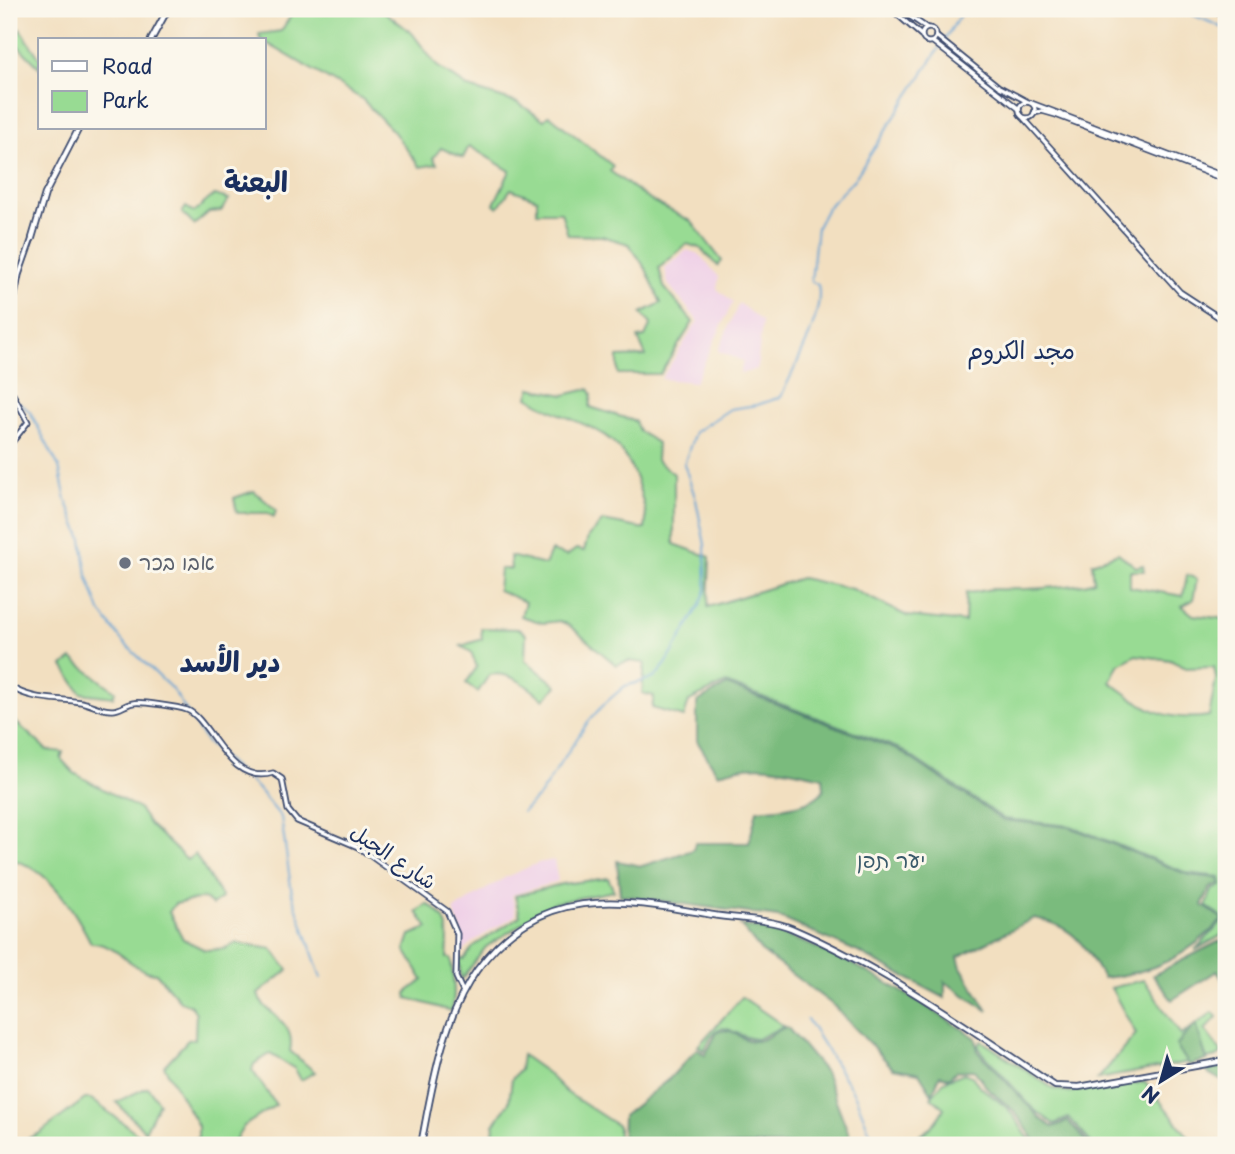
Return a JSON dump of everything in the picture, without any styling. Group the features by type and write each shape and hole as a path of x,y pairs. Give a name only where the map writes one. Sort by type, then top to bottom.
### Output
{"highway":[{"path":"1213,9 1226,15"}],"main road":[{"path":"152,38 168,9"},
{"path":"32,238 46,194 78,130"},
{"path":"421,1145 434,1077 465,993 477,971 501,942 536,918 562,907 612,900 789,927 896,980 1055,1086 1079,1087 1223,1060 1226,1066"}],"street":[{"path":"891,9 922,36 925,42 933,42 1020,112 1033,131 1180,292 1226,323"},
{"path":"899,9 927,28 934,29 936,36 998,86 1029,103 1226,178"},
{"path":"922,36 927,28"},
{"path":"933,42 936,36"},
{"path":"1020,112 1029,103"},
{"path":"1029,103 1033,115 1033,131"},
{"path":"1020,112 1033,115 1042,111 1056,115 1226,178"},
{"path":"9,327 19,275 32,238"},
{"path":"9,387 28,422 9,446"},
{"name":"شارع الجبل","path":"9,685 45,701 82,702 113,710 135,702 186,710 194,714 217,747 245,770 256,774 273,773 282,779 288,810 297,821 358,847 447,911 457,934 456,976 465,993"}],"shaded area":[{"path":"687,250 699,254 719,277 717,289 733,302 695,382 661,379 698,321 668,284 665,268"},
{"path":"739,303 762,322 757,369 740,374 743,361 718,351"},
{"path":"554,860 558,881 512,895 516,915 471,943 460,955 461,929 453,910 506,877 538,863"}],"green space":[{"path":"281,9 381,9 412,33 437,66 469,88 518,103 544,120 549,115 613,166 610,171 648,199 691,221 722,261 718,266 700,248 687,244 659,268 664,287 693,322 660,374 618,374 618,357 646,356 638,338 645,337 651,324 641,313 661,303 646,269 629,244 602,236 568,235 561,212 537,212 537,199 511,189 498,207 494,204 510,171 469,146 463,158 441,148 433,158 437,164 420,167 393,131 362,99 266,43 266,38 260,38 259,34 281,31 292,14"},
{"path":"20,29 38,56 38,66 14,42"},
{"path":"214,195 229,199 221,211 209,212 194,225 182,213 186,207 194,212"},
{"path":"531,388 564,395 589,389 592,394 590,407 635,421 639,431 657,443 656,460 674,474 674,544 710,557 708,607 801,578 852,589 907,616 965,622 966,592 1084,584 1094,581 1092,563 1118,553 1136,567 1143,565 1144,571 1130,571 1130,587 1183,596 1187,575 1197,579 1193,600 1182,606 1193,615 1226,619 1226,933 1195,950 1225,919 1206,906 1212,890 1221,886 1220,877 1187,873 1071,826 1004,819 900,749 726,683 689,701 684,717 652,708 654,696 642,693 645,663 629,661 616,665 570,626 560,621 543,623 521,616 525,602 498,590 500,569 511,569 510,556 545,565 551,551 567,556 576,549 584,551 588,537 603,521 645,529 646,524 645,508 631,466 609,438 528,397","holes":["1136,655 1170,660 1186,668 1214,667 1216,679 1209,716 1180,717 1156,711 1110,682 1118,665"]},
{"path":"254,491 276,510 274,517 267,513 237,513 234,498"},
{"path":"481,628 520,629 526,635 525,660 557,686 544,699 512,677 504,675 489,675 478,692 466,683 477,667 471,652 461,646 482,639"},
{"path":"72,659 115,691 113,697 81,693 63,666"},
{"name":"יער תפן","path":"727,685 900,751 1003,820 1070,827 1189,875 1218,878 1220,884 1210,888 1202,905 1223,919 1197,943 1169,960 1138,972 1103,978 1083,946 1069,932 1060,926 1034,918 958,957 961,967 988,1011 945,982 945,998 858,952 778,917 620,895 617,861 642,866 693,850 695,843 749,843 757,810 803,803 812,800 824,789 823,777 770,767 745,767 718,774 697,741 697,702"},
{"path":"9,716 47,750 63,752 61,759 74,773 139,809 150,825 187,860 195,854 222,898 212,905 204,898 175,904 169,912 183,939 205,950 224,949 236,943 272,949 288,970 258,994 266,1007 289,1031 290,1051 315,1072 301,1080 295,1069 270,1054 254,1064 252,1070 276,1105 244,1126 232,1145 190,1145 198,1137 198,1126 164,1066 188,1040 195,1039 196,1013 191,1006 180,1001 156,973 139,967 109,947 91,943 77,917 58,891 36,870 9,860"},
{"path":"608,878 614,891 554,903 486,947 461,980 459,959 464,959 474,946 520,916 515,896 562,884"},
{"path":"427,904 441,914 447,926 447,958 451,958 454,985 451,1011 407,998 406,993 423,980 405,950 410,935 428,928 417,912"},
{"path":"740,925 770,931 829,953 885,981 938,1014 976,1038 978,1051 1040,1118 1053,1127 1068,1121 1090,1145 1038,1145 1014,1111 988,1089 974,1070 956,1071 949,1078 940,1075 932,1094 919,1073 893,1068 833,1005 761,951"},
{"path":"1226,938 1226,985 1217,971 1172,1000 1153,975"},
{"path":"1144,980 1181,1035 1213,1012 1217,1017 1205,1030 1222,1053 1217,1057 1098,1079 1136,1034 1111,988"},
{"path":"742,997 784,1026 757,1039 722,1028 710,1038 704,1051 698,1046"},
{"path":"1196,1024 1207,1060 1189,1065 1176,1045"},
{"path":"787,1027 825,1072 853,1145 622,1145 623,1116 670,1078 697,1049 705,1055 717,1032 733,1032 755,1041"},
{"path":"982,1041 1054,1089 1069,1092 1145,1082 1195,1145 1093,1145 1069,1118 1054,1124 1033,1109 982,1052 978,1046"},
{"path":"522,1055 546,1072 566,1092 618,1126 618,1145 492,1145 494,1125 509,1102 512,1079 520,1070"},
{"path":"1218,1064 1226,1073 1226,1083 1208,1073 1205,1066"},
{"path":"964,1073 972,1076 1008,1109 1034,1145 897,1145 918,1136 935,1122 944,1108 931,1097 944,1081"},
{"path":"148,1087 159,1103 145,1131 116,1102"},
{"path":"85,1099 91,1099 142,1137 133,1145 14,1145 40,1133"}],"waterway":[{"path":"943,42 964,9"},
{"path":"1179,9 1226,29"},
{"path":"522,812 539,796 588,722 604,704 625,686 654,678 666,664 700,605 706,590 705,545 696,500 684,464 695,432 730,409 757,405 781,397 807,342 817,311 818,285 811,281 817,227 827,208 855,178 940,47"},
{"path":"19,402 30,412 59,467 66,500 82,539 87,575 100,611 123,642 173,690 207,743 257,788 281,817 292,894 321,978"},
{"path":"807,1019 855,1095 875,1145"},
{"path":"455,1140 458,1145"}],"place":[{"name":"אבו בכר","path":"125,563"}],"district":[{"name":"البعنة","path":"256,182"},
{"name":"مجد الكروم","path":"1021,351"},
{"name":"دير الأسد","path":"230,662"}]}
